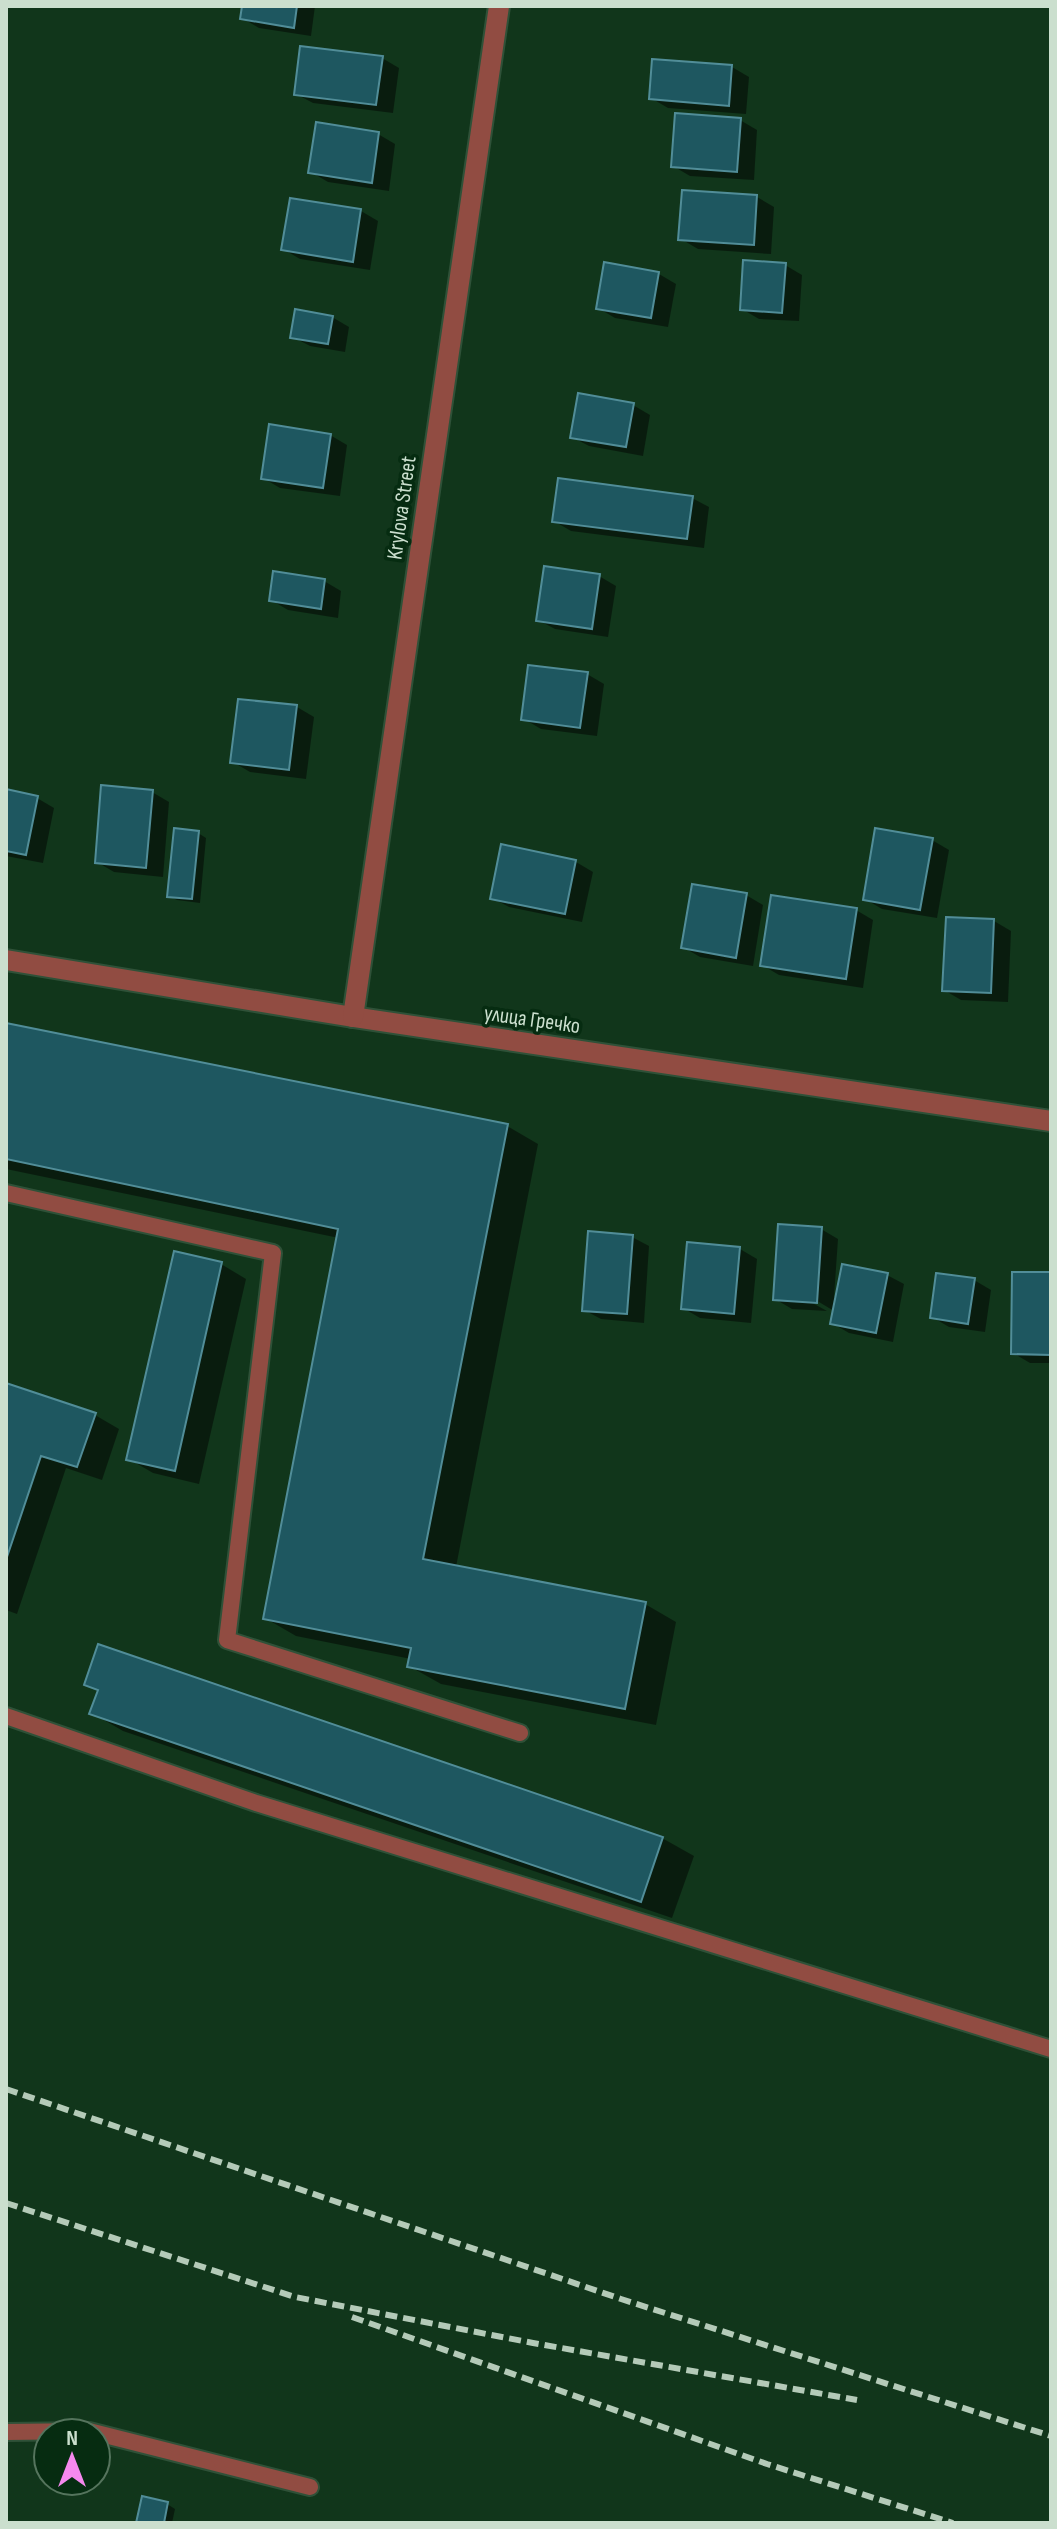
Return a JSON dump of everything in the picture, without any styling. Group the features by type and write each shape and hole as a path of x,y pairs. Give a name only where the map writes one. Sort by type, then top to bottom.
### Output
{"street":[{"name":"Krylova Street","path":"353,1017 499,6"},
{"name":"улица Гречко","path":"6,960 353,1017 1051,1121"}],"lane":[{"path":"6,1193 273,1253 227,1640 520,1733"},
{"path":"6,1716 256,1803 1051,2049"},
{"path":"6,2432 89,2431 310,2487"}],"building":[{"path":"242,6 297,6 294,28 240,19"},
{"path":"300,46 383,56 376,105 294,95"},
{"path":"652,59 732,65 729,106 649,99"},
{"path":"675,113 741,118 737,172 671,167"},
{"path":"316,122 379,132 372,183 308,173"},
{"path":"682,190 757,195 754,245 678,240"},
{"path":"290,198 361,209 353,262 281,250"},
{"path":"743,260 786,263 782,313 740,310"},
{"path":"604,262 659,272 651,318 596,309"},
{"path":"295,309 333,316 328,344 290,338"},
{"path":"578,393 634,403 626,447 570,438"},
{"path":"269,424 331,434 323,488 261,479"},
{"path":"558,478 693,496 687,539 552,522"},
{"path":"544,566 600,574 592,629 536,621"},
{"path":"273,571 325,579 321,609 269,601"},
{"path":"528,665 588,672 580,728 521,720"},
{"path":"238,699 297,705 289,770 230,763"},
{"path":"101,785 153,790 146,868 95,863"},
{"path":"6,789 38,796 26,855 6,851"},
{"path":"174,828 199,831 192,899 167,897"},
{"path":"875,828 933,838 920,910 863,900"},
{"path":"501,844 576,860 565,914 490,899"},
{"path":"692,884 747,893 736,958 681,948"},
{"path":"771,895 857,908 846,979 760,966"},
{"path":"946,917 994,919 991,993 942,991"},
{"path":"6,1023 508,1124 423,1559 646,1602 625,1709 407,1667 411,1648 263,1619 338,1229 6,1159"},
{"path":"778,1224 822,1227 817,1303 773,1300"},
{"path":"588,1231 633,1235 627,1314 582,1311"},
{"path":"687,1242 740,1247 734,1314 681,1309"},
{"path":"174,1251 222,1262 175,1471 126,1460"},
{"path":"842,1264 888,1273 876,1333 830,1324"},
{"path":"1012,1272 1051,1272 1051,1355 1011,1354"},
{"path":"936,1273 975,1278 968,1324 930,1318"},
{"path":"6,1383 96,1413 77,1467 41,1456 6,1560"},
{"path":"98,1644 663,1837 641,1902 89,1714 98,1690 84,1685"},
{"path":"142,2496 168,2502 164,2523 136,2523"}],"railway":[{"path":"6,2089 621,2299 1051,2436"},
{"path":"6,2203 295,2297 857,2400"},
{"path":"352,2317 767,2464 953,2523"}]}
